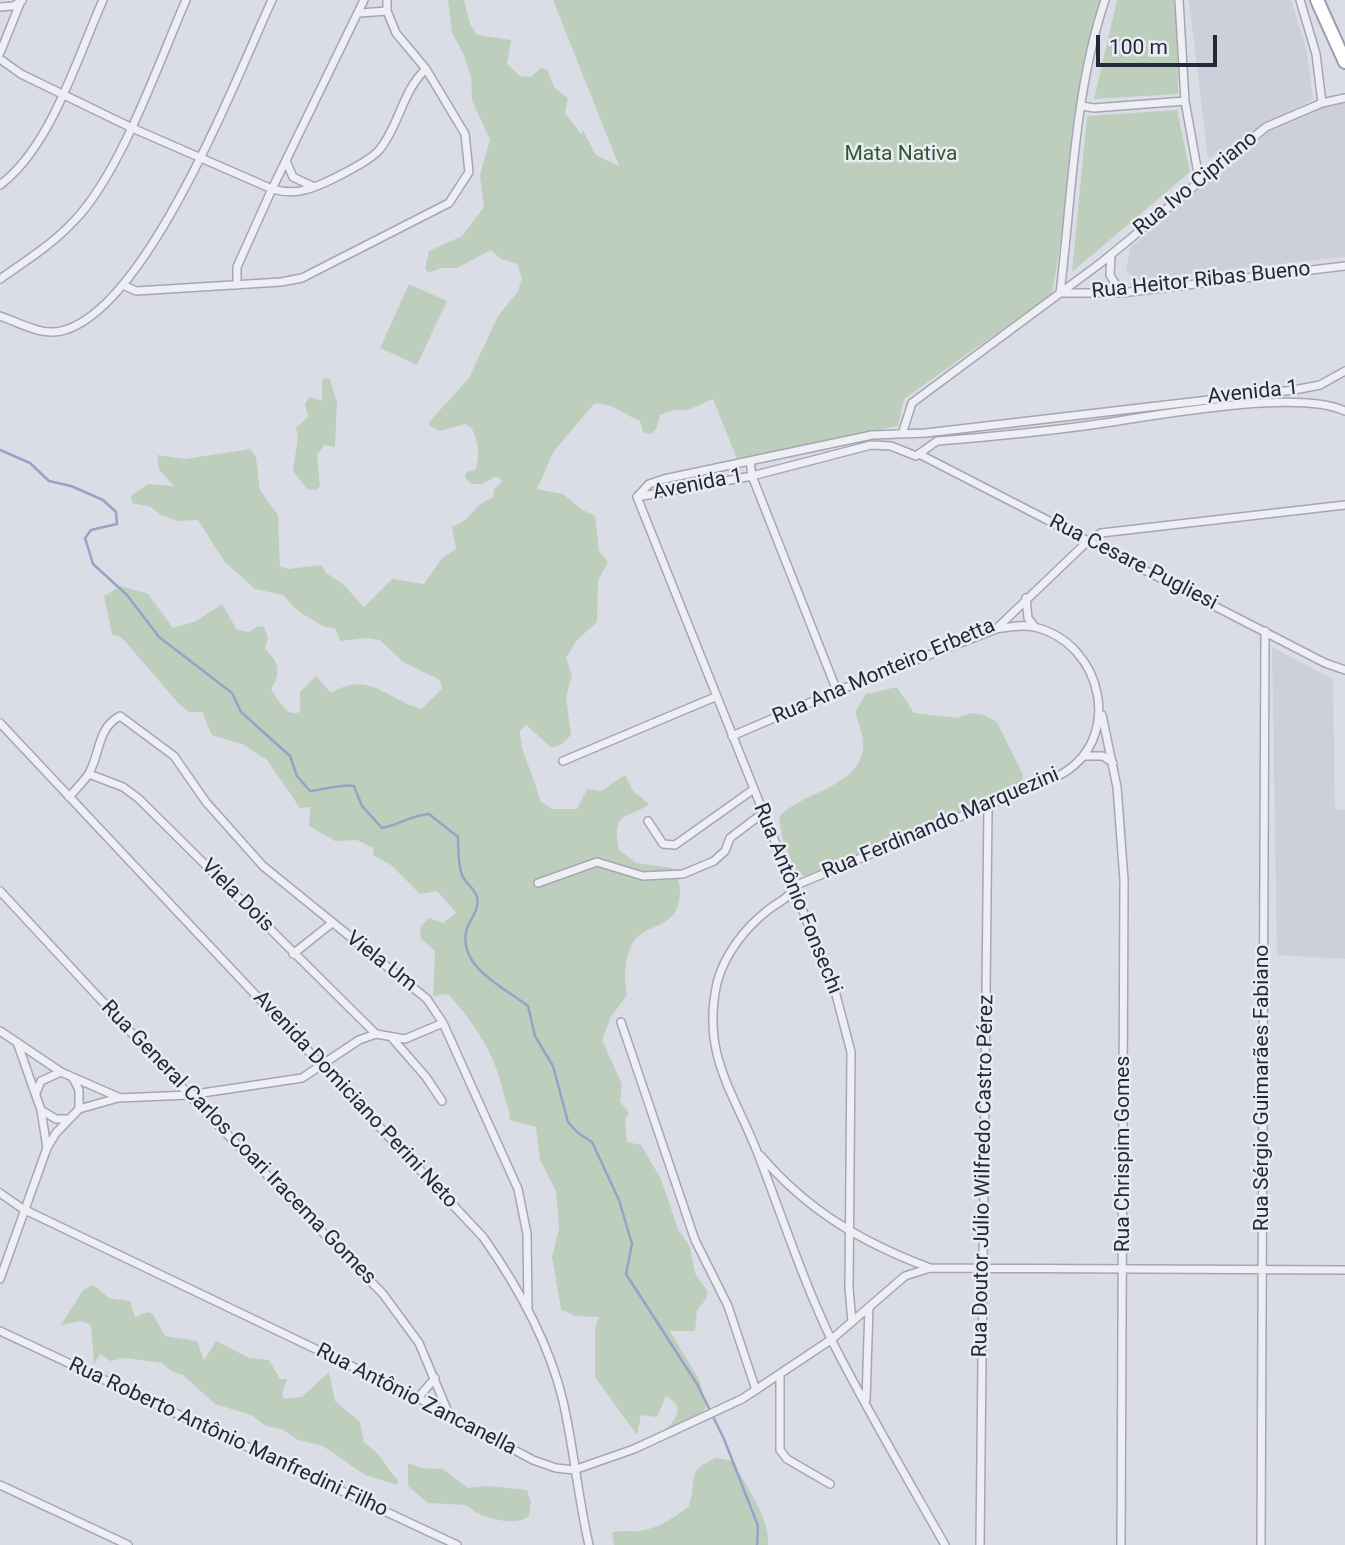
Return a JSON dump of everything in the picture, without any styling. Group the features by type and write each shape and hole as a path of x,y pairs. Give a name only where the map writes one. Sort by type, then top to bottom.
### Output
{"main road":[{"path":"1317,0 1345,62"}],"street":[{"path":"0,7 13,6 22,0"},
{"path":"0,53 22,0"},
{"path":"0,185 19,170 37,147 103,0"},
{"path":"0,279 54,240 77,218 102,184 186,0"},
{"path":"0,316 45,332 60,331 87,319 123,285 157,241 272,0"},
{"path":"237,285 237,267 364,0"},
{"path":"123,285 136,291 281,282 311,275 453,199 468,172 467,142 426,69 403,45 387,11 387,0"},
{"path":"1060,293 1082,106 1098,22 1105,0"},
{"path":"1179,0 1185,101 1199,179"},
{"path":"1300,0 1315,54 1322,103"},
{"path":"360,13 387,11"},
{"path":"0,59 21,74 130,127 272,189 293,192 315,187 380,150 412,85 426,69"},
{"name":"Rua Ivo Cipriano","path":"1060,293 1113,253 1199,179 1266,127 1322,103 1345,98"},
{"path":"1082,106 1094,108 1185,101"},
{"path":"286,161 298,181 315,187"},
{"path":"1113,253 1110,275 1121,293"},
{"name":"Rua Heitor Ribas Bueno","path":"903,431 912,403 1060,293 1121,293 1345,266"},
{"name":"Avenida 1","path":"637,497 649,484 903,431 919,433 1294,390 1320,385 1345,371"},
{"name":"Avenida 1","path":"637,497 751,476 871,445 891,446 912,456 924,453 937,441 1296,401 1319,403 1345,411"},
{"path":"919,433 925,439 924,453"},
{"name":"Rua Cesare Pugliesi","path":"924,453 1325,663 1345,670"},
{"path":"750,461 751,476 837,691"},
{"name":"Rua Antônio Fonsechi","path":"637,497 835,991 851,1052 849,1288 852,1322"},
{"path":"1089,540 1110,530 1345,505"},
{"name":"Rua Ana Monteiro Erbetta","path":"732,736 837,691 996,629 1089,540"},
{"path":"1026,598 1028,618 1034,626"},
{"name":"Rua Chrispim Gomes","path":"996,629 1034,626 1061,637 1076,648 1088,665 1098,690 1113,763 1124,880 1121,1545"},
{"name":"Rua Sérgio Guimarães Fabiano","path":"1261,1545 1265,631"},
{"path":"563,761 715,697"},
{"name":"Rua Chrispim Gomes","path":"1084,756 1094,741 1101,712"},
{"name":"Viela Um","path":"89,774 101,736 110,721 120,716 174,756 232,834 263,866 387,970 413,986 427,999 443,1023 518,1189 527,1234 528,1310"},
{"name":"Avenida Domiciano Perini Neto","path":"0,723 483,1237 506,1269 528,1310 563,1400 589,1545"},
{"path":"1084,756 1103,756 1113,763"},
{"name":"Rua Ferdinando Marquezini","path":"794,886 1065,773 1084,756"},
{"path":"69,796 89,774"},
{"name":"Viela Dois","path":"89,774 123,788 138,798 376,1034"},
{"path":"648,821 663,844 675,845 754,789"},
{"name":"Rua Doutor Júlio Wilfredo Castro Pérez","path":"980,1545 988,807"},
{"path":"538,883 597,862 642,876 683,874 714,861 725,851 730,838 763,813"},
{"path":"794,886 791,894 767,911 739,939 721,973 714,1004 713,1043 721,1070 757,1151 832,1339 945,1545"},
{"name":"Rua General Carlos Coari Iracema Gomes","path":"0,891 189,1095 383,1294 419,1343 448,1413"},
{"path":"293,954 332,923"},
{"path":"621,1022 695,1240 728,1306 756,1390"},
{"path":"0,1279 47,1148 67,1119 79,1109 118,1098 189,1095 302,1078 323,1066 346,1047 376,1034 392,1038 415,1036 443,1023"},
{"path":"0,1031 74,1080 118,1098"},
{"path":"392,1038 426,1077 442,1101"},
{"path":"16,1042 41,1110 47,1148"},
{"path":"36,1093 41,1082 61,1072"},
{"path":"74,1080 79,1090 79,1109"},
{"path":"41,1110 56,1119 67,1119"},
{"path":"757,1151 782,1181 807,1203 875,1247 930,1268 1345,1270"},
{"name":"Rua Antônio Zancanella","path":"0,1193 23,1209 418,1398 533,1460 556,1468 574,1470"},
{"path":"574,1470 634,1449 703,1419 756,1390 832,1339 905,1276 930,1268"},
{"path":"866,1404 869,1306"},
{"name":"Rua Roberto Antônio Manfredini Filho","path":"0,1331 457,1545"},
{"path":"780,1376 780,1450 787,1459 830,1484"},
{"path":"418,1398 435,1378"},
{"path":"0,1485 128,1545"}],"shaded area":[{"path":"1189,0 1291,0 1306,48 1313,99 1208,159"},
{"path":"1345,102 1345,257 1137,280 1126,270 1130,248 1261,135 1326,105"},
{"path":"1272,647 1333,679 1335,809 1345,810 1345,959 1277,955"}],"green space":[{"name":"Mata Nativa","path":"448,0 464,0 470,24 477,35 511,40 507,64 520,76 531,77 541,68 547,69 554,87 568,98 565,113 582,135 582,129 596,155 619,166 553,0 1102,0 1052,294 904,399 898,426 737,459 713,399 688,410 672,410 660,415 656,429 651,434 643,432 640,421 613,407 594,404 554,451 537,489 563,494 581,509 595,516 599,551 608,562 598,581 597,622 577,640 566,658 572,675 566,697 571,735 562,744 552,748 526,725 520,731 540,801 552,809 577,809 587,789 601,791 625,775 633,791 649,804 619,822 619,850 636,863 672,868 680,886 678,906 673,914 644,932 631,946 625,970 627,995 611,1017 602,1040 622,1084 620,1101 629,1113 625,1120 627,1142 641,1145 661,1179 678,1229 690,1247 695,1273 708,1292 697,1311 695,1331 670,1331 700,1381 706,1408 692,1421 665,1430 678,1412 676,1404 666,1396 657,1417 641,1415 637,1435 595,1377 595,1328 599,1317 575,1316 561,1309 552,1257 559,1228 556,1191 540,1160 536,1127 510,1120 497,1070 484,1042 468,1017 448,994 433,996 435,951 421,939 420,927 429,918 443,923 456,913 437,891 420,894 391,865 374,856 373,848 357,840 335,841 309,826 310,807 300,808 267,760 244,745 212,735 202,712 189,712 179,704 122,638 112,634 104,596 121,586 148,594 173,628 196,621 222,604 237,630 249,632 258,626 264,627 268,637 265,649 274,659 277,668 271,689 291,712 300,712 300,692 316,676 331,693 356,684 367,685 421,709 442,689 440,680 403,662 380,640 367,638 340,641 335,628 325,627 299,612 283,595 255,589 224,561 198,520 178,521 161,515 151,507 132,503 131,496 148,484 174,486 159,470 157,455 185,459 250,449 256,457 260,490 278,515 280,566 288,569 321,565 326,573 343,584 364,607 392,579 424,584 442,558 456,549 452,527 493,498 494,489 502,482 500,478 494,477 482,484 471,484 465,477 466,472 475,470 478,459 477,443 471,427 465,424 440,431 430,426 429,422 469,378 498,316 518,291 522,278 517,264 501,259 491,250 457,268 441,268 429,273 425,269 429,251 462,236 484,207 480,175 490,140 472,100 471,77 464,55 452,33"},
{"path":"1117,0 1177,0 1178,94 1094,99"},
{"path":"1177,110 1190,172 1072,272 1087,116"},
{"path":"409,284 447,301 417,365 380,348"},
{"path":"325,378 330,379 337,403 335,447 324,445 317,455 320,486 316,490 307,489 293,471 298,437 296,428 308,417 305,404 309,397 322,401 322,381"},
{"path":"897,687 914,713 957,718 971,713 984,715 997,722 1023,775 1020,787 1013,793 805,876 796,872 783,840 779,817 799,802 847,776 862,755 863,744 855,712 866,694"},
{"path":"93,1285 109,1298 130,1301 135,1317 147,1312 153,1314 165,1336 197,1341 204,1360 216,1341 249,1358 269,1360 280,1379 287,1379 282,1395 284,1399 302,1397 329,1372 335,1401 360,1422 364,1443 375,1451 398,1480 397,1485 365,1475 323,1446 298,1440 282,1429 266,1426 251,1415 215,1404 183,1375 171,1371 162,1363 125,1358 110,1361 100,1354 94,1364 91,1325 81,1321 61,1325 83,1290"},
{"path":"716,1458 733,1461 761,1512 768,1534 768,1545 614,1545 612,1533 651,1528 689,1506 696,1472"},
{"path":"408,1463 421,1468 443,1469 468,1488 488,1486 527,1490 531,1502 529,1516 515,1521 496,1520 466,1505 428,1503 408,1486"}],"waterway":[{"path":"0,450 30,463 49,481 71,486 103,500 116,512 117,524 91,530 85,538 93,564 127,595 159,637 232,693 241,712 290,756 297,776 310,791 354,786 362,806 382,828 429,814 458,837 458,856 463,878 476,894 478,902 466,932 466,945 470,956 486,976 528,1006 535,1036 553,1066 568,1122 592,1142 619,1200 632,1244 626,1274 697,1384 724,1439 758,1526 757,1545"}]}
